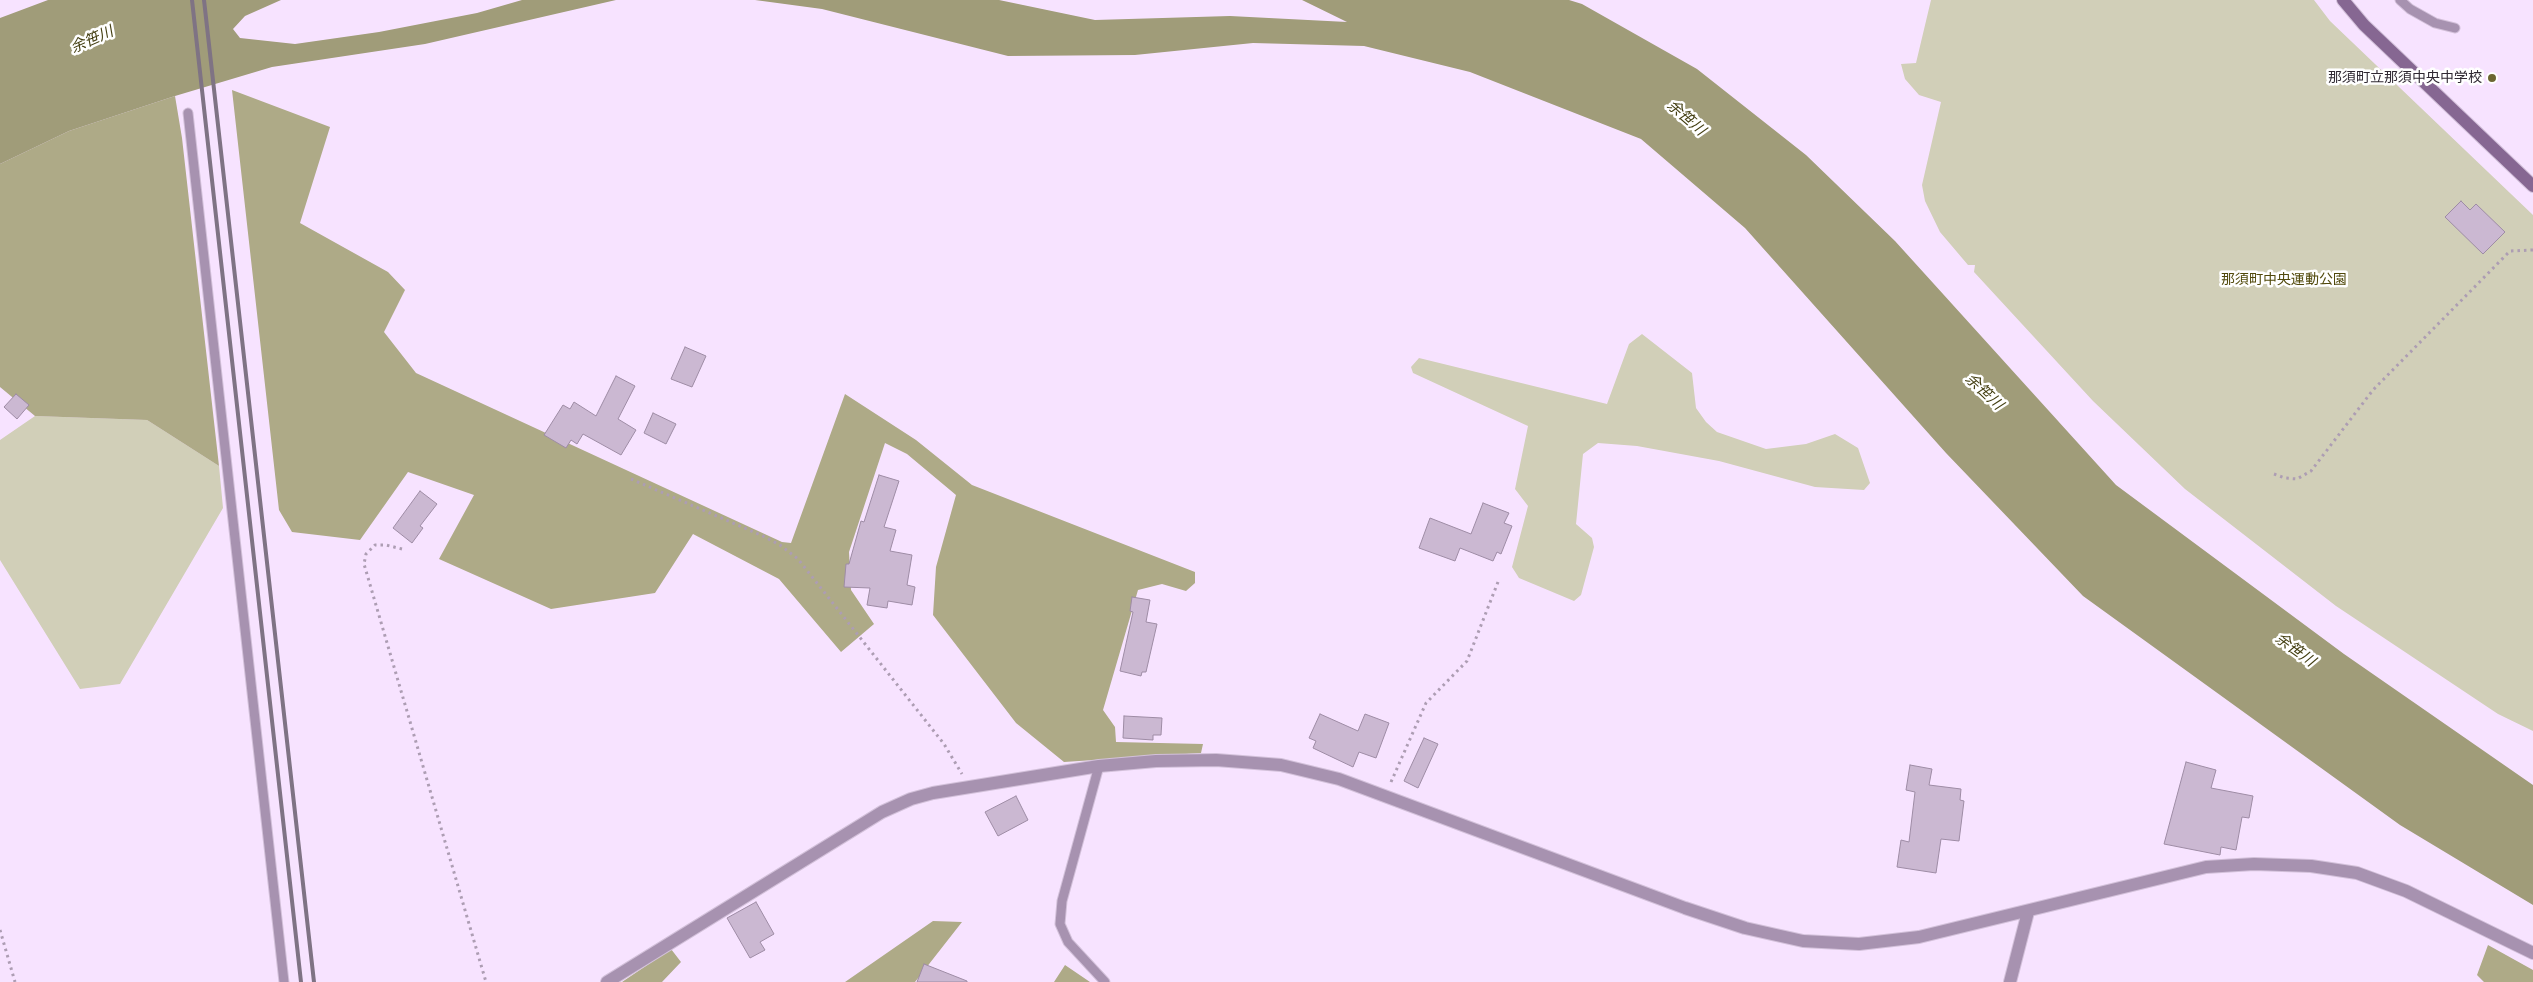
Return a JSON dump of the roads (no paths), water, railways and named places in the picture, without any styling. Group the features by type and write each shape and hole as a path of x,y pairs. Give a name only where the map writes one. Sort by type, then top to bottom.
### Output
{"street":[{"path":"2343,0 2371,31 2533,186"},
{"path":"607,982 882,812 911,799 966,787 1099,766 1156,761 1216,760 1281,765 1339,778 1685,908 1745,928 1803,941 1859,944 1919,937 2028,912 2206,867 2254,864 2311,866 2358,873 2406,891 2533,953"},
{"path":"2010,982 2028,912"}],"lane":[{"path":"2400,0 2410,9 2435,23 2456,28"},
{"path":"188,113 284,982"},
{"path":"1099,766 1062,901 1060,924 1068,942 1105,982"}],"water":[{"name":"余笹川","path":"48,0 281,0 245,16 233,29 240,38 295,44 379,32 477,13 522,0 616,0 425,44 272,67 175,96 69,131 0,164 0,18"},
{"name":"余笹川","path":"755,0 999,0 1095,20 1230,16 1347,22 1302,0 1569,0 1582,4 1697,69 1806,155 1895,241 2116,485 2344,654 2533,785 2533,905 2400,825 2083,596 1946,453 1745,228 1641,139 1470,72 1364,46 1253,43 1135,55 1008,56 822,9"}],"railway":[{"path":"192,0 301,982"},
{"path":"204,0 314,982"}],"place":[{"name":"那須町立那須中央中学校","path":"2492,78"}],"park label":[{"name":"那須町中央運動公園","path":"2284,280"}]}
